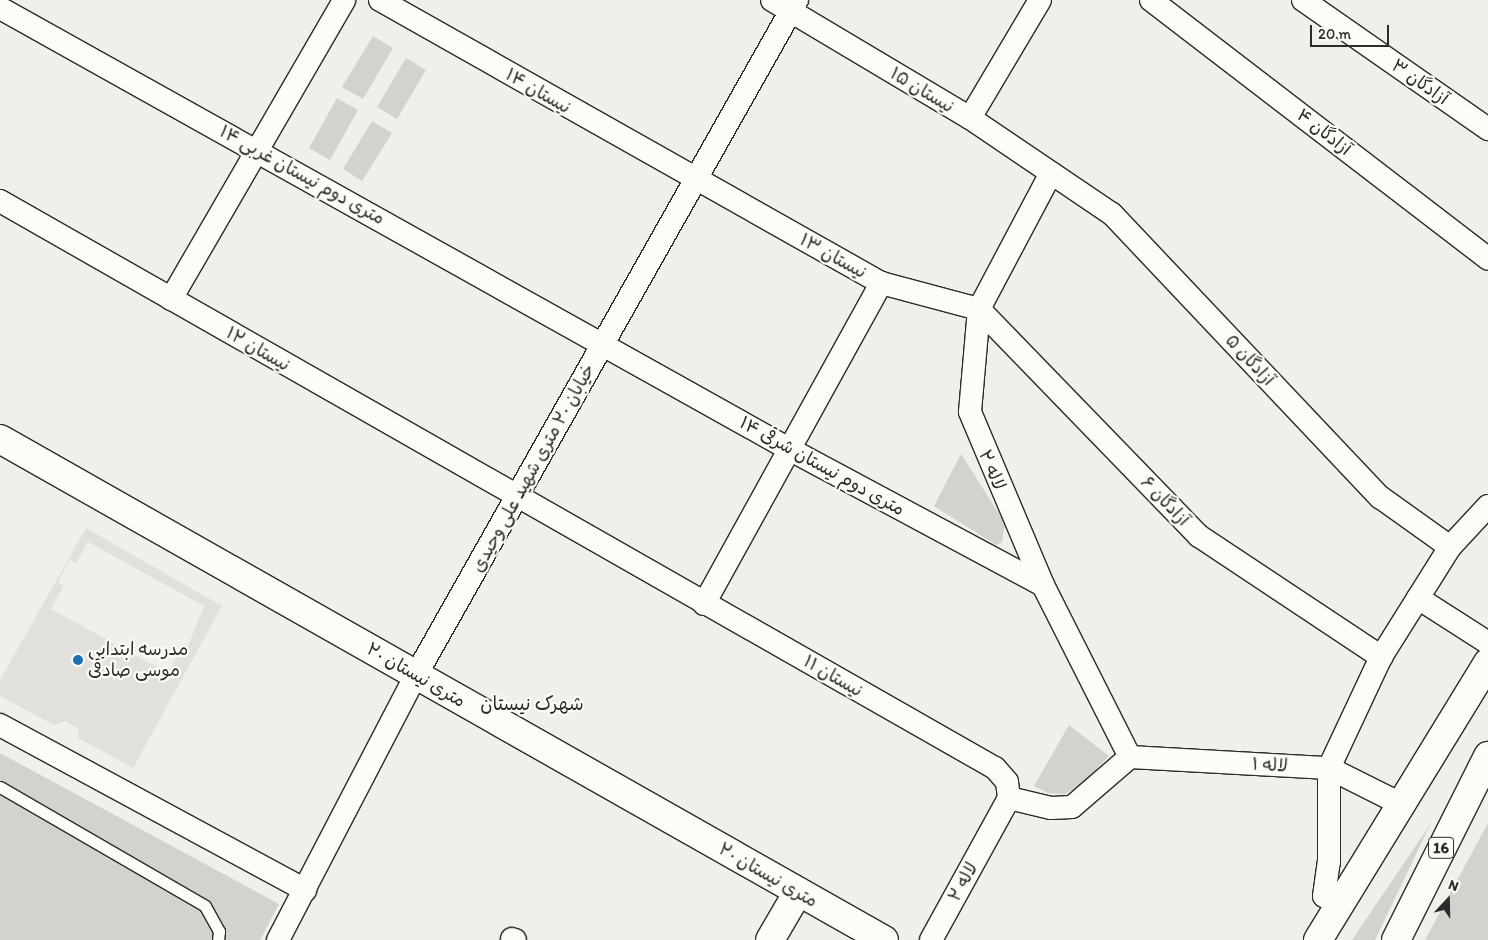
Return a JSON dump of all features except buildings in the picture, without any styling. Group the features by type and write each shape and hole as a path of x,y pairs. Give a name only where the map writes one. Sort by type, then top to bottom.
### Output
{"main road":[{"name":"۲۰ متری نیستان","path":"0,439 884,940"},
{"path":"1318,940 1488,662"},
{"name":"16","path":"1396,940 1488,756"},
{"path":"770,940 798,892"}],"street":[{"path":"171,299 344,0"},
{"name":"نیستان ۱۴","path":"380,0 695,181"},
{"path":"970,118 1040,0"},
{"name":"آزادگان ۳","path":"1303,0 1488,130"},
{"name":"آزادگان ۴","path":"1158,2 1488,259"},
{"name":"خیابان ۲۰ متری شهید علی وحیدی","path":"278,940 416,675 695,181 787,4"},
{"name":"نیستان ۱۵","path":"787,4 970,118 1051,173"},
{"name":"۱۴ متری دوم نیستان غربی","path":"0,8 257,148 602,345"},
{"name":"لاله ۲","path":"1051,173 979,309 970,412 1043,585 1130,757"},
{"name":"آزادگان ۵","path":"1051,173 1112,214 1380,497 1450,546"},
{"name":"نیستان ۱۳","path":"695,181 881,283 979,309"},
{"name":"نیستان ۱۲","path":"0,201 516,498"},
{"path":"704,604 881,283"},
{"name":"آزادگان ۶","path":"979,309 1199,536 1381,657"},
{"name":"۱۴ متری دوم نیستان شرقی","path":"602,345 789,450 1043,585"},
{"path":"974,367 994,350 1007,347 1019,351"},
{"name":"نیستان ۱۱","path":"516,498 995,768 1007,782 1009,798"},
{"path":"1341,904 1324,896 1329,862 1329,768 1381,657 1450,546 1488,506"},
{"path":"1418,598 1488,643"},
{"path":"0,725 305,890"},
{"path":"1009,798 1051,808 1072,807 1130,757"},
{"name":"لاله ۱","path":"1130,757 1329,768 1401,804"},
{"name":"لاله ۲","path":"931,940 1009,798"}],"lane":[{"path":"0,787 205,906 219,931 218,940"}],"shaded area":[{"path":"373,36 393,48 363,99 342,87"},
{"path":"406,58 426,70 397,119 377,107"},
{"path":"337,98 358,110 330,160 309,148"},
{"path":"372,121 392,133 362,181 343,169"},
{"path":"961,454 1005,523 1002,542 996,545 934,506"},
{"name":"مدرسه ابتدایی موسی صادقی","path":"86,528 222,606 133,768 78,738 79,729 65,721 54,725 0,696 0,680","holes":["88,542 204,606 188,646 184,644 168,673 51,609 64,586 58,582 70,560 76,563"]},
{"path":"1069,725 1109,756 1083,784 1065,794 1048,793 1034,786"},
{"path":"0,753 279,904 260,940 0,940"},
{"path":"1431,823 1375,940 1352,940"},
{"path":"1488,823 1488,940 1425,940"}],"place":[{"name":"مدرسه ابتدایی موسی صادقی","path":"78,660"}],"district":[{"name":"شهرک نیستان","path":"532,704"}]}
